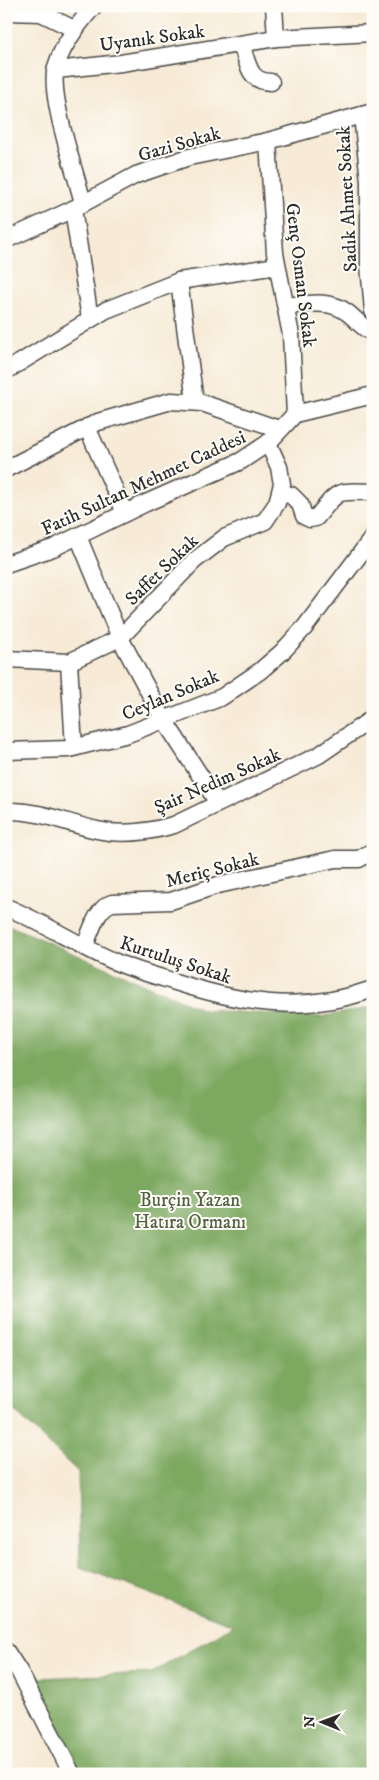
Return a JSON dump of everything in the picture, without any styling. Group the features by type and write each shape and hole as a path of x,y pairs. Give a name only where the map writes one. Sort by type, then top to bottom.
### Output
{"street":[{"path":"90,319 78,206 54,90 56,70 74,29 94,6"},
{"path":"274,6 276,38"},
{"path":"6,12 40,13 74,29"},
{"name":"Uyanık Sokak","path":"56,70 121,63 276,38 373,33"},
{"path":"241,44 255,78 261,82 271,82"},
{"name":"Gazi Sokak","path":"6,240 78,206 136,175 189,157 268,142 367,114"},
{"name":"Sadık Ahmet Sokak","path":"367,114 370,265 373,311"},
{"name":"Genç Osman Sokak","path":"268,142 277,266 291,335 295,414"},
{"path":"6,371 106,310 179,281 277,266"},
{"path":"179,281 195,402"},
{"path":"286,306 319,303 333,305 346,312 361,326 373,333"},
{"name":"Fatih Sultan Mehmet Caddesi","path":"6,564 53,548 125,513 242,461 268,443 295,414 373,395"},
{"path":"6,469 87,427 171,401 202,402 279,429"},
{"path":"87,427 125,513"},
{"path":"268,443 279,467 281,494 291,495 300,504 304,516 310,519 316,518 325,503 342,491 373,492"},
{"name":"Saffet Sokak","path":"6,659 69,662 120,638 194,561 224,538 265,521 281,494"},
{"path":"78,536 120,638 164,720 218,803"},
{"name":"Ceylan Sokak","path":"6,751 74,748 128,734 222,697 275,658 305,627 373,537"},
{"path":"69,662 74,748"},
{"name":"Şair Nedim Sokak","path":"6,811 44,814 99,830 128,833 151,831 174,825 319,755 373,718"},
{"name":"Meriç Sokak","path":"84,947 100,912 112,903 171,901 218,886 335,859 359,859 373,852"},
{"name":"Kurtuluş Sokak","path":"6,907 120,964 218,996 280,1004 307,1004 352,997 373,989"},
{"path":"6,1651 28,1687 72,1774"}],"green space":[{"name":"Burçin Yazan Hatıra Ormanı","path":"6,924 204,1010 320,1017 373,1007 373,1774 77,1774 37,1678 152,1673 233,1625 80,1567 78,1472 6,1403"}]}
